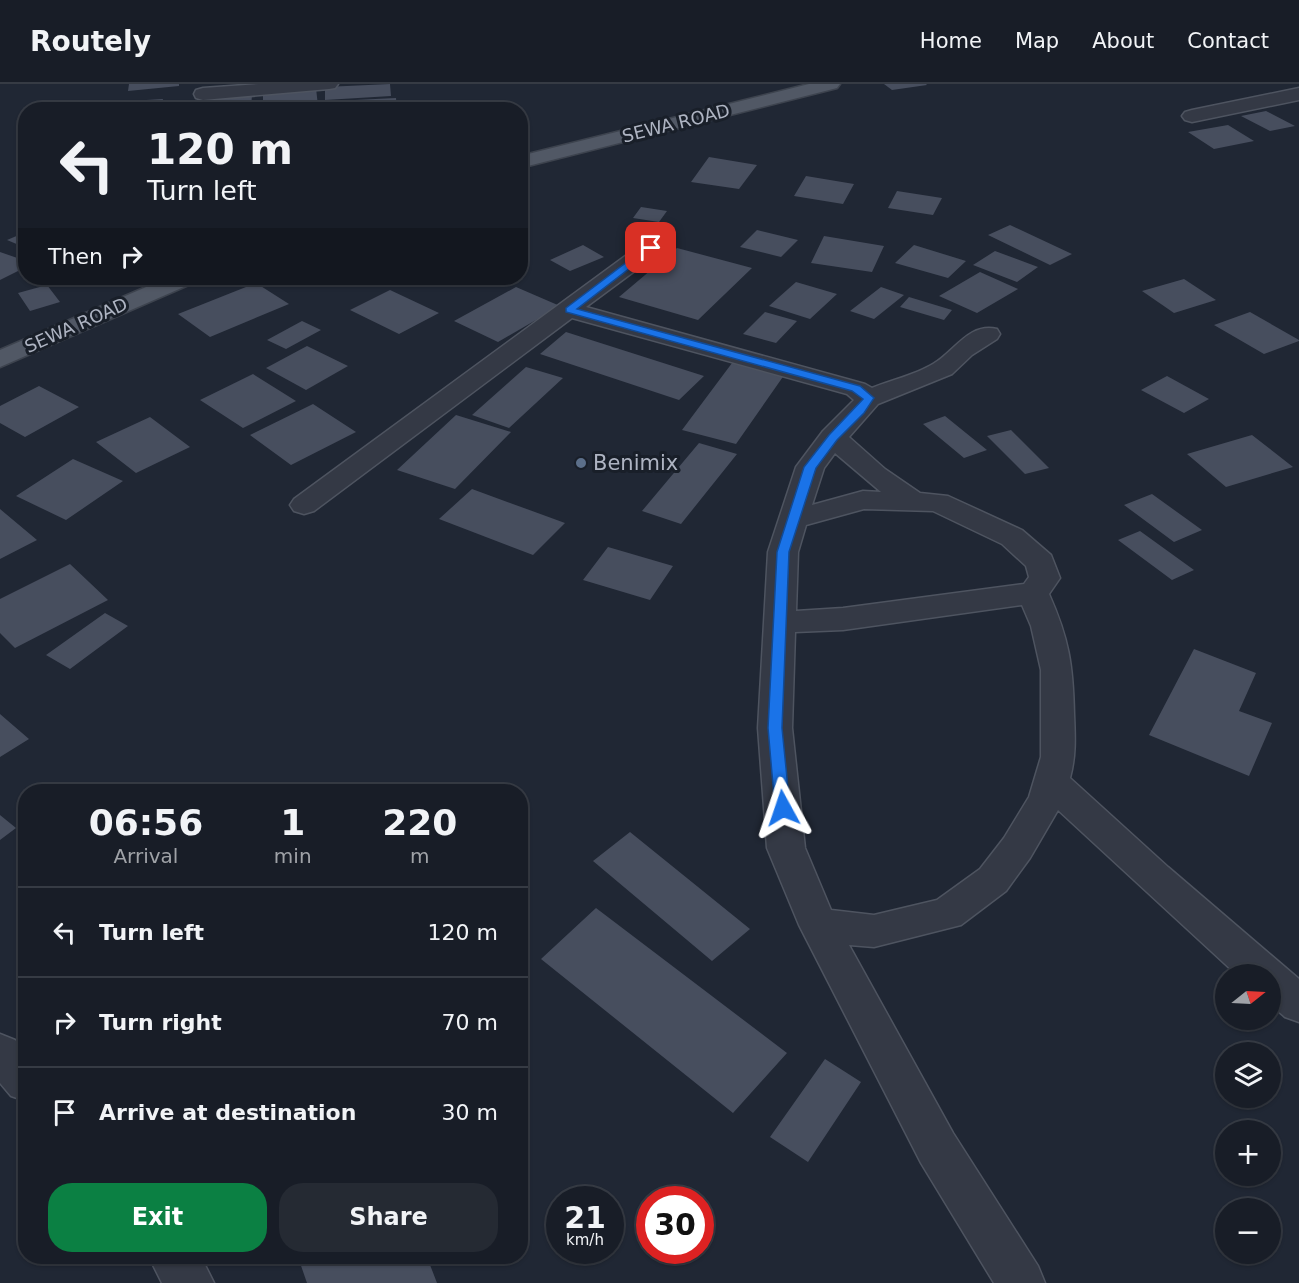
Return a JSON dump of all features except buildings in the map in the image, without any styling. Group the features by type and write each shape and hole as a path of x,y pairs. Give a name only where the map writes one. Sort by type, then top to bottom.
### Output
{"main road":[{"name":"SEWA ROAD","path":"528,160 831,84"},
{"name":"SEWA ROAD","path":"0,359 169,285"}],"street":[{"path":"203,94 329,84"},
{"path":"1192,116 1299,94"},
{"path":"304,505 651,248"},
{"path":"570,310 856,389 869,398"},
{"path":"988,334 963,350 943,369 869,398 833,437 810,467 783,552 775,728 786,848 818,925 937,1148 1021,1283"},
{"path":"833,437 874,475 912,501"},
{"path":"780,622 843,619 1033,593 1045,579 1040,562 1012,537 938,502 863,500 792,520"},
{"path":"818,925 874,930 946,914 993,880 1017,848 1046,799 1058,757 1057,670 1047,626 1033,593"},
{"path":"1051,782 1253,964"},
{"path":"1281,988 1299,1004"},
{"path":"0,1053 18,1073"},
{"path":"178,1264 190,1283"}],"place":[{"name":"Benimix","path":"581,463"}],"route":[{"path":"651,248 570,310 856,389 869,398 833,437 810,467 783,552 775,728 783,808"}]}
